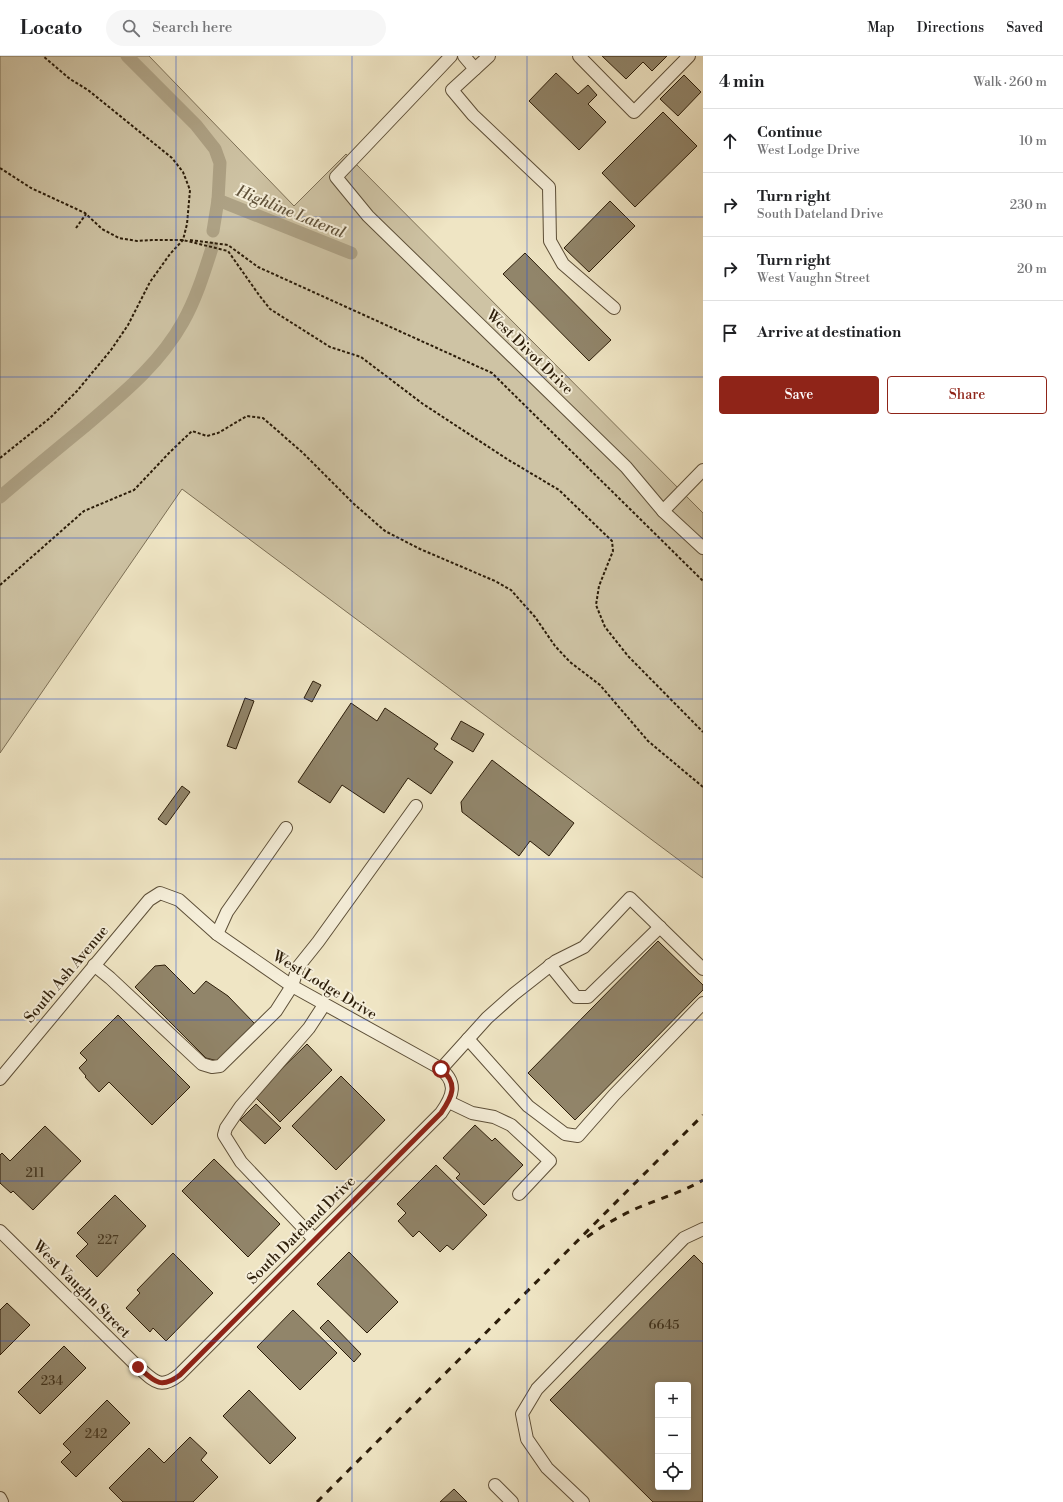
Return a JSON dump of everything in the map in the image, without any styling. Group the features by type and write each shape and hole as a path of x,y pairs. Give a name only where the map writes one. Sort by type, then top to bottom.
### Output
{"street":[{"name":"West Divot Drive","path":"450,56 336,177 368,216 626,467 663,511 703,548"},
{"path":"464,56 475,69"},
{"path":"489,56 452,90 473,115 549,187 550,241 563,264 614,308"},
{"path":"579,56 634,112 689,56"},
{"path":"663,511 703,470"},
{"path":"94,965 110,978 202,1064 212,1067 220,1066 276,1011 292,986 298,967 318,942 416,806"},
{"path":"217,934 227,912 286,828"},
{"name":"West Lodge Drive","path":"160,893 179,900 217,934 292,986 441,1069 448,1075 453,1088"},
{"name":"South Ash Avenue","path":"0,1079 149,900 160,893"},
{"path":"441,1069 487,1018 550,965 584,947 630,898 703,969"},
{"path":"550,965 576,997 588,997 660,926"},
{"path":"468,1039 528,1106 565,1134 578,1136 614,1095 703,1004"},
{"path":"314,1239 241,1162 224,1135 226,1128 241,1106 309,1028 324,1005"},
{"name":"South Dateland Drive","path":"161,1383 170,1382 180,1375 441,1113 449,1102 453,1088"},
{"path":"449,1102 472,1113 494,1117 510,1125 550,1161 519,1194"},
{"path":"583,1502 547,1468 527,1439 522,1414 537,1389 684,1238 703,1229"},
{"name":"West Vaughn Street","path":"0,1232 138,1367 150,1378 161,1383"},
{"path":"495,1485 512,1502"},
{"path":"0,1498 2,1502"}],"path":[{"path":"0,458 50,418 77,391 112,350 128,325 150,282 170,254 183,240 187,224 190,190 183,172 172,158 88,90 70,79 43,56"},
{"path":"0,168 31,188 86,214 102,229 119,238 136,241 183,240 228,245 258,266 492,373 703,581"},
{"path":"76,228 86,214"},
{"path":"183,240 228,251 258,295 270,309 330,347 361,357 423,404 506,459 559,490 612,541 613,550 599,586 596,605 605,627 628,656 703,732"},
{"path":"0,585 84,511 134,490 192,431 208,436 218,433 247,416 263,418 303,453 354,504 385,531 420,549 495,581 511,590 535,617 555,646 570,662 600,686 648,741 703,787"}],"shaded area":[{"path":"0,56 149,56 294,206 346,154 703,513 703,878 182,489 0,753"}],"building":[{"path":"602,56 667,56 652,71 643,62 626,79"},
{"path":"556,73 578,94 588,85 597,95 588,104 606,122 579,150 529,101"},
{"path":"684,75 701,92 678,116 660,99"},
{"path":"663,112 697,146 635,207 602,173"},
{"path":"610,201 635,226 589,272 564,248"},
{"path":"525,253 611,340 589,361 503,274"},
{"path":"313,681 321,685 312,702 304,698"},
{"path":"245,698 254,701 236,749 227,746"},
{"path":"351,703 377,721 385,708 438,744 434,749 453,762 431,794 408,778 384,813 342,785 330,803 298,782"},
{"path":"461,721 484,734 473,752 451,739"},
{"path":"492,760 574,823 549,856 530,841 519,856 462,812 461,802"},
{"path":"182,786 190,792 166,825 158,819"},
{"path":"658,941 703,985 703,990 575,1120 528,1073"},
{"path":"165,965 194,994 206,981 228,996 255,1024 218,1061 206,1058 135,987 155,966"},
{"path":"118,1015 190,1087 152,1125 109,1082 99,1092 79,1068 87,1060 80,1053"},
{"path":"307,1044 332,1070 280,1122 254,1096"},
{"path":"341,1076 385,1120 336,1170 292,1126"},
{"path":"256,1104 281,1128 265,1144 240,1120"},
{"path":"475,1125 492,1141 495,1138 523,1165 484,1205 456,1178 460,1174 443,1158"},
{"path":"45,1126 81,1161 33,1210 13,1191 11,1193 0,1183 0,1155 2,1153 10,1161"},
{"path":"214,1159 280,1224 248,1257 182,1191"},
{"path":"436,1165 487,1215 453,1250 447,1245 440,1252 419,1231 413,1237 398,1221 406,1213 397,1204"},
{"path":"115,1195 146,1226 97,1277 76,1256 88,1244 77,1233"},
{"path":"349,1252 398,1302 367,1333 317,1284"},
{"path":"173,1253 213,1293 166,1341 153,1328 150,1332 126,1308 140,1293 137,1290"},
{"path":"694,1255 703,1264 703,1502 653,1502 550,1400"},
{"path":"7,1303 30,1325 0,1355 0,1310"},
{"path":"293,1310 337,1353 300,1390 257,1347"},
{"path":"328,1320 361,1354 354,1362 320,1328"},
{"path":"64,1346 86,1368 40,1414 18,1392"},
{"path":"249,1390 296,1438 270,1464 223,1416"},
{"path":"107,1400 130,1423 76,1477 61,1462 71,1452 63,1444"},
{"path":"190,1437 207,1453 201,1460 218,1477 193,1502 123,1502 109,1488 149,1448 164,1463"},
{"path":"454,1489 467,1502 440,1502"}],"waterway":[{"path":"127,56 196,125 215,149 220,163 218,200 213,231"},
{"name":"Highline Lateral","path":"218,200 351,253"},
{"path":"0,497 112,403 138,379 163,352 188,313 212,248"}],"railway":[{"path":"317,1502 703,1115"},
{"path":"587,1237 616,1218 644,1205 695,1185 703,1180"}],"route":[{"path":"138,1367 150,1378 161,1383 170,1382 180,1375 441,1113 449,1102 453,1088 448,1075 441,1069"}]}
